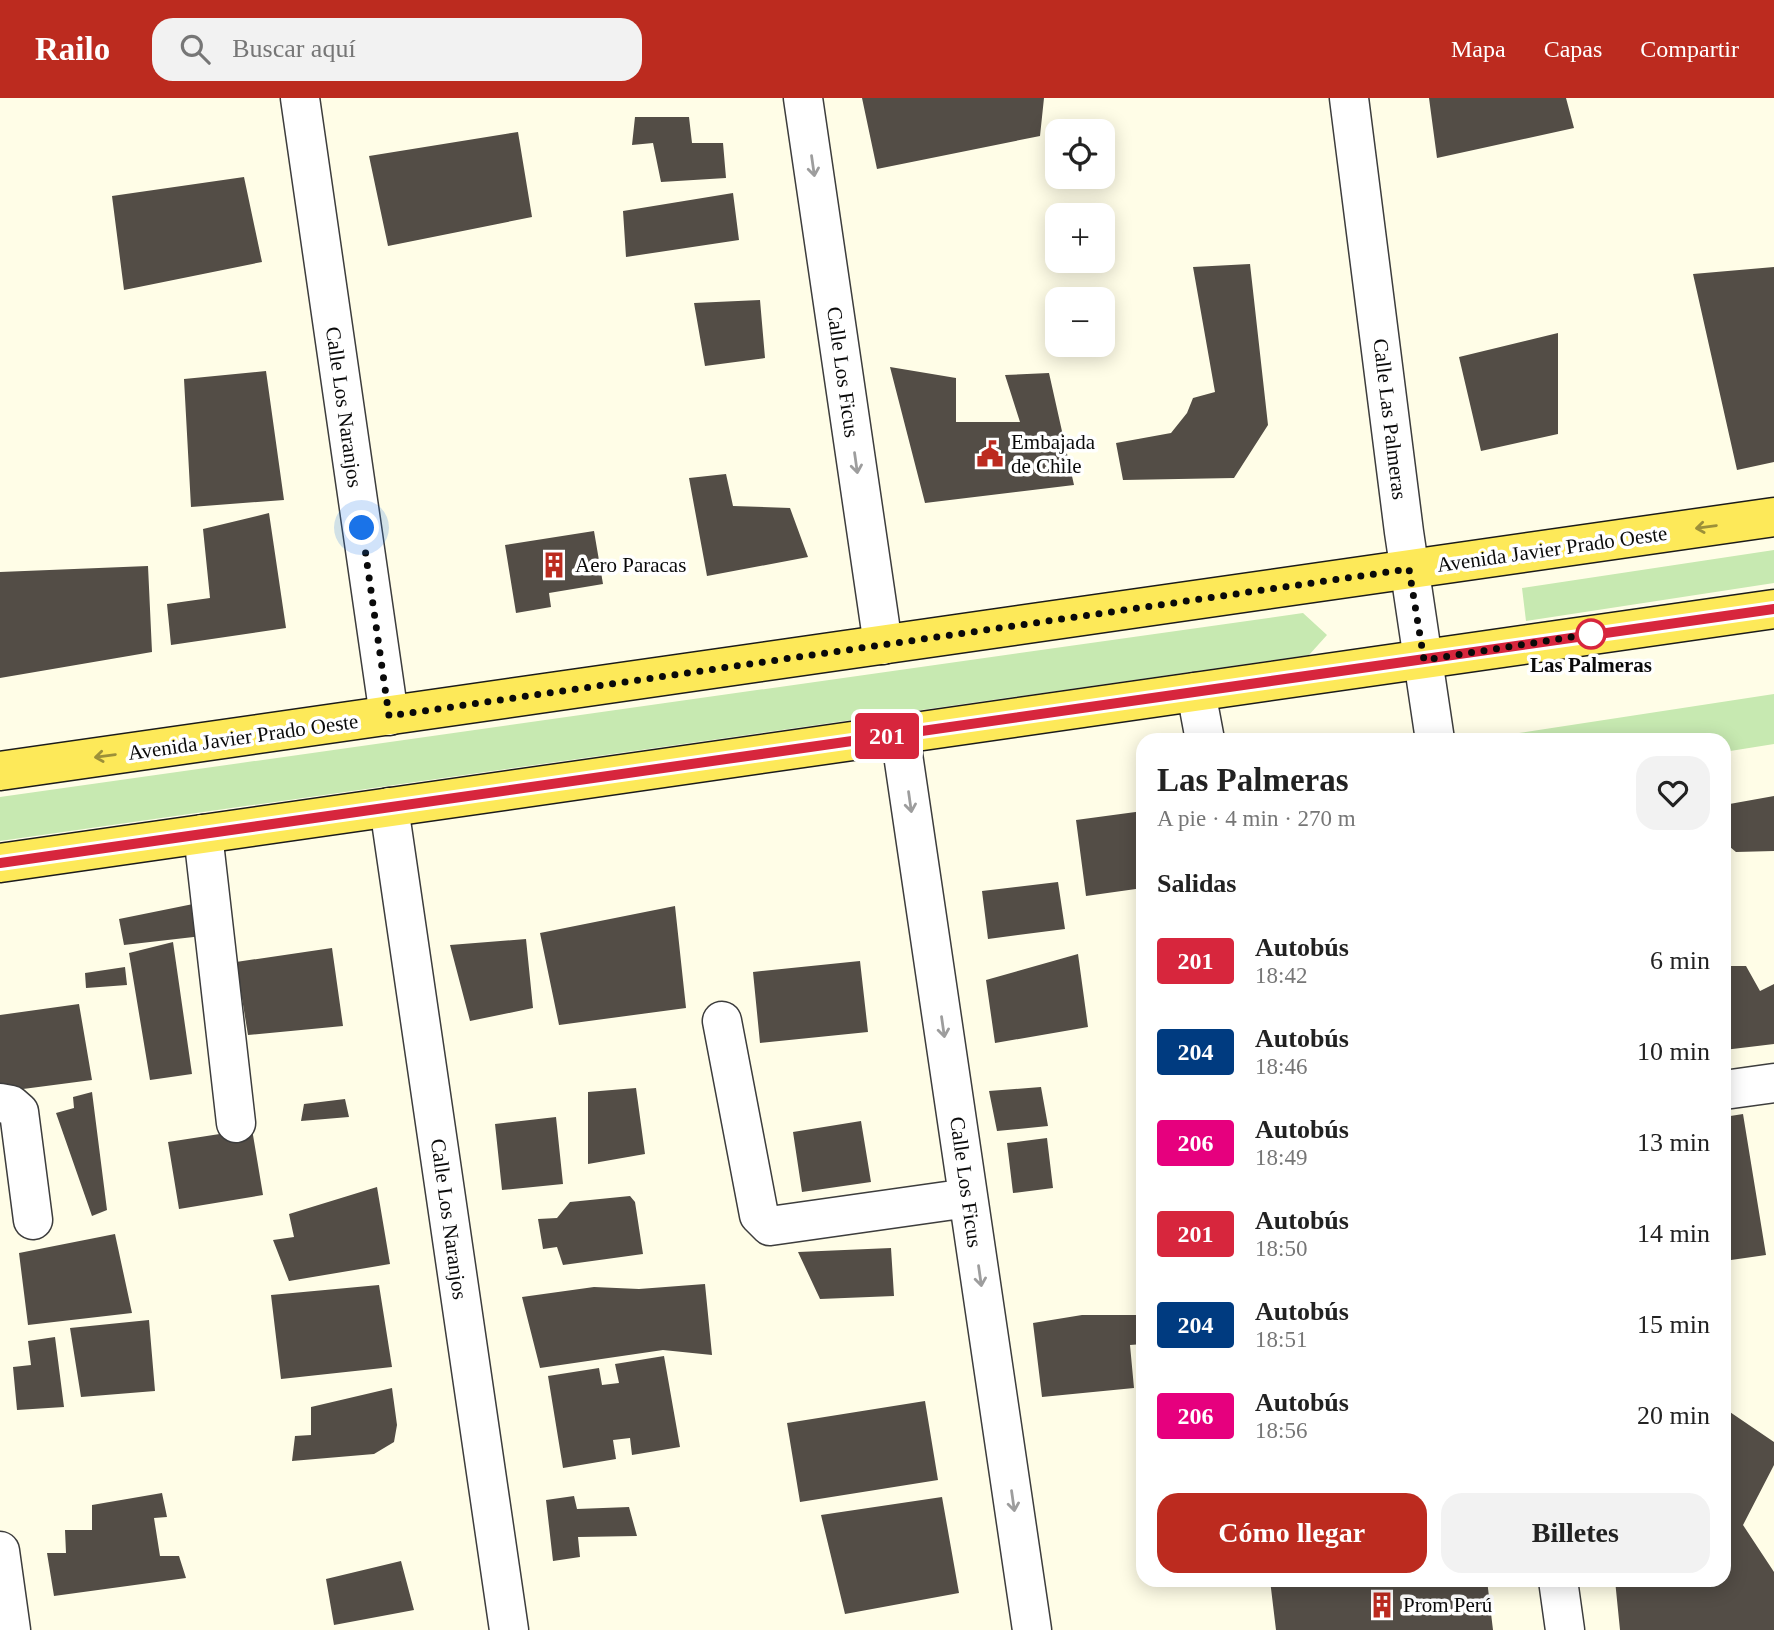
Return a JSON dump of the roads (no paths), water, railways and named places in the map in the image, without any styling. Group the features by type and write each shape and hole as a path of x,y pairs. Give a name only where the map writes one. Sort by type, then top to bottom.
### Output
{"main road":[{"name":"Avenida Javier Prado Oeste","path":"0,771 1774,517"},
{"path":"0,863 1774,609"}],"street":[{"name":"Calle Los Naranjos","path":"300,98 389,716"},
{"name":"Calle Los Ficus","path":"803,98 883,645"},
{"name":"Calle Las Palmeras","path":"1349,98 1409,569 1434,733"},
{"path":"1196,692 1204,733"},
{"name":"Calle Los Ficus","path":"900,734 1032,1630"},
{"name":"Calle Los Naranjos","path":"389,807 509,1630"},
{"path":"203,834 236,1123"},
{"path":"722,1021 759,1214 770,1226 968,1198"},
{"path":"1731,1089 1774,1083"},
{"path":"0,1103 11,1105 19,1112 33,1220"},
{"path":"0,1551 11,1630"},
{"path":"1559,1587 1565,1630"}],"place":[{"name":"Embajada de Chile","path":"990,454"},
{"name":"Aero Paracas","path":"554,565"},
{"name":"Las Palmeras","path":"1591,634"},
{"name":"Prom Perú","path":"1382,1605"}]}
